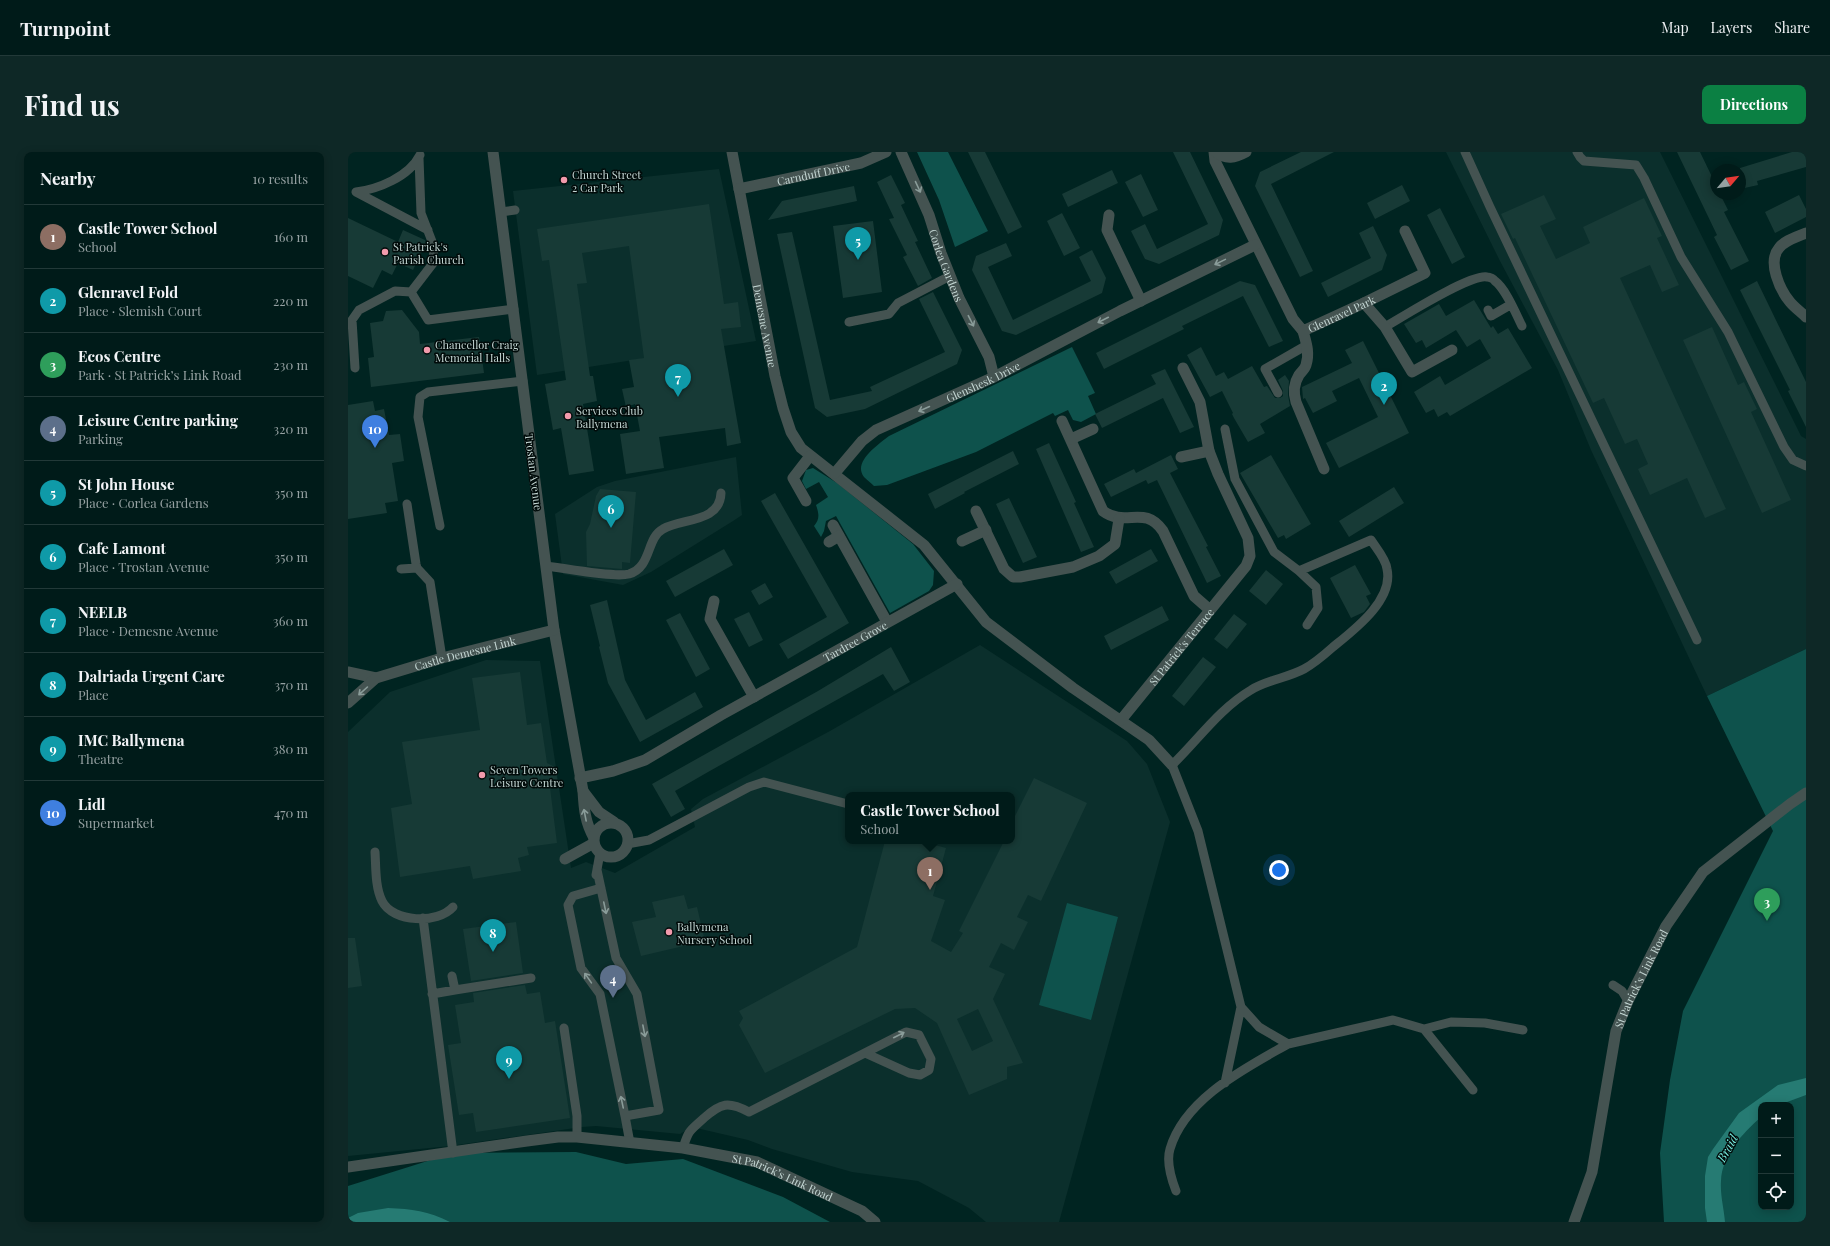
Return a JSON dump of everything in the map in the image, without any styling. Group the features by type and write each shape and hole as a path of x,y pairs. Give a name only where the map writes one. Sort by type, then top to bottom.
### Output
{"street":[{"name":"Trostan Avenue","path":"493,152 554,630 587,827 596,845"},
{"name":"Demesne Avenue","path":"732,152 783,408 791,432 801,448 924,545 957,584 986,622 1073,688 1149,740 1172,765"},
{"name":"Carnduff Drive","path":"739,189 861,163 886,152"},
{"name":"Corlea Gardens","path":"901,152 930,214 950,276 959,298 989,357 994,377"},
{"path":"1215,152 1222,156 1231,158 1246,152"},
{"name":"Glenravel Park","path":"1215,152 1215,161 1255,245 1292,319 1303,331 1425,273 1405,231"},
{"path":"1225,182 1226,172 1231,158"},
{"path":"1109,214 1107,230 1141,301"},
{"path":"1806,233 1789,240 1780,246 1775,254 1774,260 1777,276 1785,295 1806,317"},
{"name":"Glenshesk Drive","path":"835,474 862,441 876,430 994,377 1031,356 1255,245"},
{"path":"1364,303 1386,327 1412,372 1452,350"},
{"path":"1303,331 1307,345 1306,364 1296,381 1294,393 1296,402 1324,469"},
{"path":"1183,368 1200,402 1209,451 1248,538 1251,550 1249,561 1246,566 1210,610"},
{"path":"976,511 1004,569 1013,577 1073,567 1099,556 1115,544 1119,519 1110,516 1103,511 1062,421"},
{"path":"1071,439 1093,429"},
{"path":"1181,457 1209,451"},
{"path":"806,501 793,478 810,456"},
{"name":"St Patrick's Terrace","path":"1119,519 1144,516 1157,522 1163,531 1194,596 1210,610 1121,720"},
{"path":"833,525 887,622"},
{"path":"962,541 986,530"},
{"path":"829,542 839,536"},
{"name":"Tardree Grove","path":"580,778 613,771 645,760 720,715 957,584"},
{"path":"714,601 710,619 754,697"},
{"name":"Castle Demesne Link","path":"348,703 376,678 442,658 554,630"},
{"name":"Castle Demesne Link","path":"348,672 376,678"},
{"path":"582,791 599,812 619,824 627,833 627,844 621,853 616,856 605,856 596,845 598,828 603,824 614,822"},
{"name":"St Patrick’s Link Road","path":"1574,1222 1592,1172 1616,1031 1628,1001 1666,926 1703,872 1790,804 1806,794"},
{"path":"565,859 596,845"},
{"name":"St Patrick’s Link Road","path":"348,1168 558,1137 577,1137 683,1148 757,1162 862,1211 875,1222"}],"lane":[{"path":"1465,152 1697,640"},
{"path":"1577,152 1580,158 1584,161 1636,165 1644,178 1681,257 1728,332 1782,442 1793,460 1806,466"},
{"path":"420,155 400,177 373,190 356,192 428,230"},
{"path":"411,292 434,262 433,244 421,213 420,155"},
{"path":"501,212 515,210"},
{"path":"849,322 889,314 898,303 950,276"},
{"path":"1386,327 1438,296 1476,278 1488,276 1496,281 1522,326"},
{"path":"355,368 352,320 359,310 395,291 411,292"},
{"path":"411,292 428,320 514,309"},
{"path":"1488,310 1491,316 1510,305"},
{"path":"1278,393 1265,369 1307,345"},
{"path":"440,526 418,417 420,397 428,392 523,381"},
{"path":"1225,429 1235,479 1274,552 1299,571 1316,587 1318,608 1307,626"},
{"path":"546,566 618,575 631,573 646,559 659,532 670,526 709,514 720,503 721,493"},
{"path":"407,504 417,568 430,582 442,658"},
{"path":"1224,1083 1241,1007 1198,830 1172,765 1199,738 1216,717 1240,697 1262,684 1304,669 1355,629 1374,609 1386,585 1388,577 1386,565 1371,540 1299,571"},
{"path":"401,568 417,568"},
{"path":"627,844 649,840 749,787 764,782 845,803"},
{"path":"596,845 597,889 616,958 637,994 659,1110 625,1116"},
{"path":"375,852 379,891 386,907 395,913 406,917 423,918 442,916 449,912 453,907"},
{"path":"597,889 573,896 568,905 581,968 600,994 630,1143"},
{"path":"423,918 453,1153"},
{"path":"452,976 455,990"},
{"path":"432,994 531,978"},
{"path":"1613,985 1622,991 1628,1001"},
{"path":"1241,1007 1259,1027 1288,1044"},
{"path":"1176,1191 1169,1174 1170,1150 1181,1124 1204,1099 1234,1075 1288,1044 1393,1020 1424,1029 1451,1022 1484,1022 1523,1030"},
{"path":"564,1028 577,1116 577,1137"},
{"path":"1424,1029 1473,1090"},
{"path":"683,1148 692,1127 712,1110 728,1105 749,1112 906,1032 919,1035 931,1060 929,1070 920,1076 909,1073 865,1053"}],"shaded area":[{"path":"1446,152 1660,152 1801,436 1806,439 1806,649 1707,696 1591,450 1558,370 1500,261"},
{"path":"719,169 756,341 537,375 513,191"},
{"path":"736,457 742,515 651,572 623,585 563,574 555,514 597,487 615,481"},
{"path":"980,645 1127,741 1147,764 1170,822 1059,1222 986,1222 969,1208 918,1181 852,1172 772,1149 748,1140 692,1127 680,1134 596,1126 582,1127 450,1146 348,1156 348,732 390,692 486,660 540,661 571,868 586,862 615,873 695,827 691,809 703,799 830,731"}],"green space":[{"path":"917,152 948,152 988,231 955,247 939,200"},
{"path":"1072,347 1095,393 1088,396 1096,414 1081,422 1073,420 1068,410 1055,416 1053,413 976,452 887,485 874,486 864,477 861,471 861,465 864,460 868,454 889,436"},
{"path":"813,468 837,483 913,544 934,571 933,585 929,591 890,613 836,516 826,521 821,537 814,526 818,516 816,505 828,497 819,482 806,489 802,481 806,470"},
{"path":"1806,649 1806,1222 1664,1222 1660,1153 1670,1080 1683,1011 1773,831 1707,696"},
{"path":"1067,903 1118,917 1091,1020 1039,1005"},
{"path":"576,1152 626,1164 683,1159 783,1197 830,1222 348,1222 348,1186 453,1153"}],"water":[{"name":"Braid","path":"1806,1078 1806,1095 1787,1102 1758,1102 1758,1120 1734,1146 1722,1171 1721,1186 1725,1222 1707,1222 1705,1208 1705,1176 1708,1157 1739,1113 1778,1085"},
{"path":"388,1208 420,1211 450,1222 348,1222 348,1218 358,1213"}],"building":[{"path":"968,152 985,152 1022,227 1008,234"},
{"path":"1173,152 1190,152 1223,220 1219,235 1159,264 1145,259 1131,231 1145,224 1157,249 1208,224"},
{"path":"1301,152 1334,152 1271,184 1313,271 1300,277 1255,186 1260,172"},
{"path":"1677,152 1700,152 1710,173 1710,200 1723,200 1728,210 1724,212 1749,261 1731,270 1714,237 1717,235"},
{"path":"1792,152 1806,152 1806,167 1757,181 1758,185 1746,188 1746,166"},
{"path":"1112,170 1118,183 1068,207 1062,194"},
{"path":"1141,174 1158,210 1143,217 1125,182"},
{"path":"891,175 905,203 901,205 918,241 915,242 932,278 918,286 903,257 907,255 889,219 894,218 877,182"},
{"path":"1402,185 1410,201 1375,219 1367,203"},
{"path":"854,186 857,201 768,220 782,201"},
{"path":"1544,195 1556,219 1540,226 1556,259 1590,243 1583,227 1644,198 1662,236 1657,238 1679,285 1662,292 1650,265 1620,278 1726,509 1705,518 1687,478 1650,495 1638,469 1648,464 1637,439 1625,444 1604,398 1593,403 1515,238 1513,239 1501,214"},
{"path":"1799,195 1806,209 1806,217 1775,233 1765,212"},
{"path":"709,204 724,304 738,302 741,327 721,329 741,443 727,446 725,428 659,437 664,468 626,474 620,434 640,431 635,404 626,407 622,389 634,387 629,360 644,358 629,246 582,253 587,283 577,284 590,376 593,376 597,401 583,404 594,471 569,475 561,428 553,430 545,384 566,380 549,260 542,261 537,229"},
{"path":"1440,208 1465,257 1452,264 1427,215"},
{"path":"1062,213 1080,248 1064,256 1047,221"},
{"name":"St Patrick's Parish Church","path":"348,218 398,242 403,230 425,240 426,243 413,270 398,263 392,275 382,270 373,288 348,276"},
{"path":"873,221 882,292 843,298 833,226"},
{"path":"1373,226 1387,255 1382,270 1328,297 1321,283 1371,258 1359,233"},
{"path":"792,232 830,400 872,391 870,387 945,352 919,299 933,292 962,350 957,364 865,409 827,417 815,408 777,234"},
{"path":"1006,243 1012,256 988,267 1013,320 1091,281 1079,257 1092,250 1106,278 1102,293 1016,335 1002,331 972,270 976,256"},
{"path":"1240,281 1255,285 1283,341 1269,347 1243,296 1182,326 1184,329 1104,369 1096,353"},
{"path":"1757,281 1806,382 1806,427 1788,391 1790,390 1740,290"},
{"path":"1474,300 1491,328 1493,326 1498,334 1508,328 1532,368 1450,416 1447,412 1438,417 1434,409 1426,413 1414,392 1440,376 1445,385 1491,358 1480,339 1467,347 1456,330 1426,348 1422,340 1416,343 1404,324 1439,304 1446,316"},
{"name":"Chancellor Craig Memorial Halls","path":"402,310 419,332 420,344 479,337 484,373 371,387 368,358 374,357 370,323 383,321 386,311"},
{"path":"1712,327 1738,385 1744,382 1757,409 1751,412 1791,500 1762,513 1683,340"},
{"path":"1363,341 1409,433 1339,468 1326,443 1378,417 1359,378 1332,391 1337,401 1313,413 1305,398 1303,399 1302,387 1352,363 1345,350"},
{"path":"1201,347 1216,376 1224,372 1228,379 1252,366 1264,387 1267,386 1275,398 1280,398 1283,396 1283,391 1278,380 1285,375 1289,381 1288,395 1290,406 1260,424 1265,433 1248,442 1234,418 1222,391 1210,397 1187,355"},
{"path":"1165,369 1194,427 1180,433 1163,398 1102,428 1095,414 1156,384 1151,375"},
{"path":"373,401 375,411 384,409 389,435 400,434 404,461 392,463 398,501 385,503 387,513 348,519 348,405"},
{"path":"1049,443 1076,502 1074,503 1094,547 1081,552 1036,449"},
{"path":"1013,451 1019,464 964,492 965,493 935,509 928,494"},
{"path":"1171,455 1178,469 1170,473 1208,546 1206,547 1221,576 1207,583 1157,480 1148,484 1146,480 1111,497 1104,484 1134,469 1136,473"},
{"path":"1271,455 1311,524 1286,539 1284,535 1278,538 1240,473"},
{"path":"1394,487 1404,503 1349,537 1339,521"},
{"path":"600,489 636,492 630,563 622,562 622,569 587,566 586,532 590,524 596,496"},
{"path":"775,493 849,623 788,659 779,644 827,617 761,501"},
{"path":"1009,498 1037,557 1023,563 996,504"},
{"path":"724,549 733,565 675,597 666,581"},
{"path":"1151,549 1158,561 1116,584 1109,572"},
{"path":"1355,565 1371,594 1366,596 1370,604 1364,612 1351,618 1330,578"},
{"path":"1266,570 1283,584 1266,605 1249,591"},
{"path":"765,583 773,597 759,605 751,591"},
{"path":"607,600 625,680 646,720 695,692 703,707 640,742 608,683 599,647 590,605"},
{"path":"1162,606 1169,620 1111,650 1104,636"},
{"path":"749,612 763,640 749,647 734,619"},
{"path":"680,613 710,669 696,677 666,620"},
{"path":"1234,614 1247,624 1227,649 1214,639"},
{"path":"891,647 910,682 894,691 883,674 708,772 675,791 685,809 671,817 652,784 818,691"},
{"path":"1203,657 1216,667 1184,706 1172,696"},
{"name":"Seven Towers Leisure Centre","path":"520,672 527,725 541,723 547,763 555,767 558,783 550,788 557,843 527,847 529,855 518,858 521,871 473,879 470,866 400,877 391,808 412,804 402,742 480,730 472,678"},
{"path":"1034,778 1087,803 1041,901 1028,895 1017,917 1028,922 1014,950 1001,943 989,967 1005,974 993,999 1023,1063 1007,1067 1007,1079 969,1095 937,1023 915,1008 895,1009 765,1073 739,1025 743,1018 739,1011 857,947 884,844 931,844 946,848 933,896 945,900 931,941 951,952 963,933 959,931 1002,844 1015,844 1015,816","holes":["978,1009 993,1041 972,1051 957,1019"]},
{"name":"Ballymena Nursery School","path":"684,895 688,909 697,907 705,941 641,956 632,922 656,917 652,902"},
{"path":"516,922 523,973 471,981 463,929"},
{"path":"348,938 355,938 362,986 348,988"},
{"path":"525,985 527,994 540,992 545,1023 555,1021 570,1118 476,1132 473,1113 459,1115 448,1045 461,1043 455,1005 474,1002 473,993"}],"place":[{"name":"Church Street 2 Car Park","path":"564,180"},
{"name":"St Patrick's Parish Church","path":"385,252"},
{"name":"St John House","path":"858,260"},
{"name":"Chancellor Craig Memorial Halls","path":"427,350"},
{"name":"NEELB","path":"678,397"},
{"name":"Glenravel Fold","path":"1384,405"},
{"name":"Services Club Ballymena","path":"568,416"},
{"name":"Lidl","path":"375,448"},
{"name":"Cafe Lamont","path":"611,528"},
{"name":"Seven Towers Leisure Centre","path":"482,775"},
{"name":"Castle Tower School","path":"930,890"},
{"name":"Ecos Centre","path":"1767,921"},
{"name":"Ballymena Nursery School","path":"669,932"},
{"name":"Dalriada Urgent Care","path":"493,952"},
{"name":"Leisure Centre parking","path":"613,998"},
{"name":"IMC Ballymena","path":"509,1079"}]}
